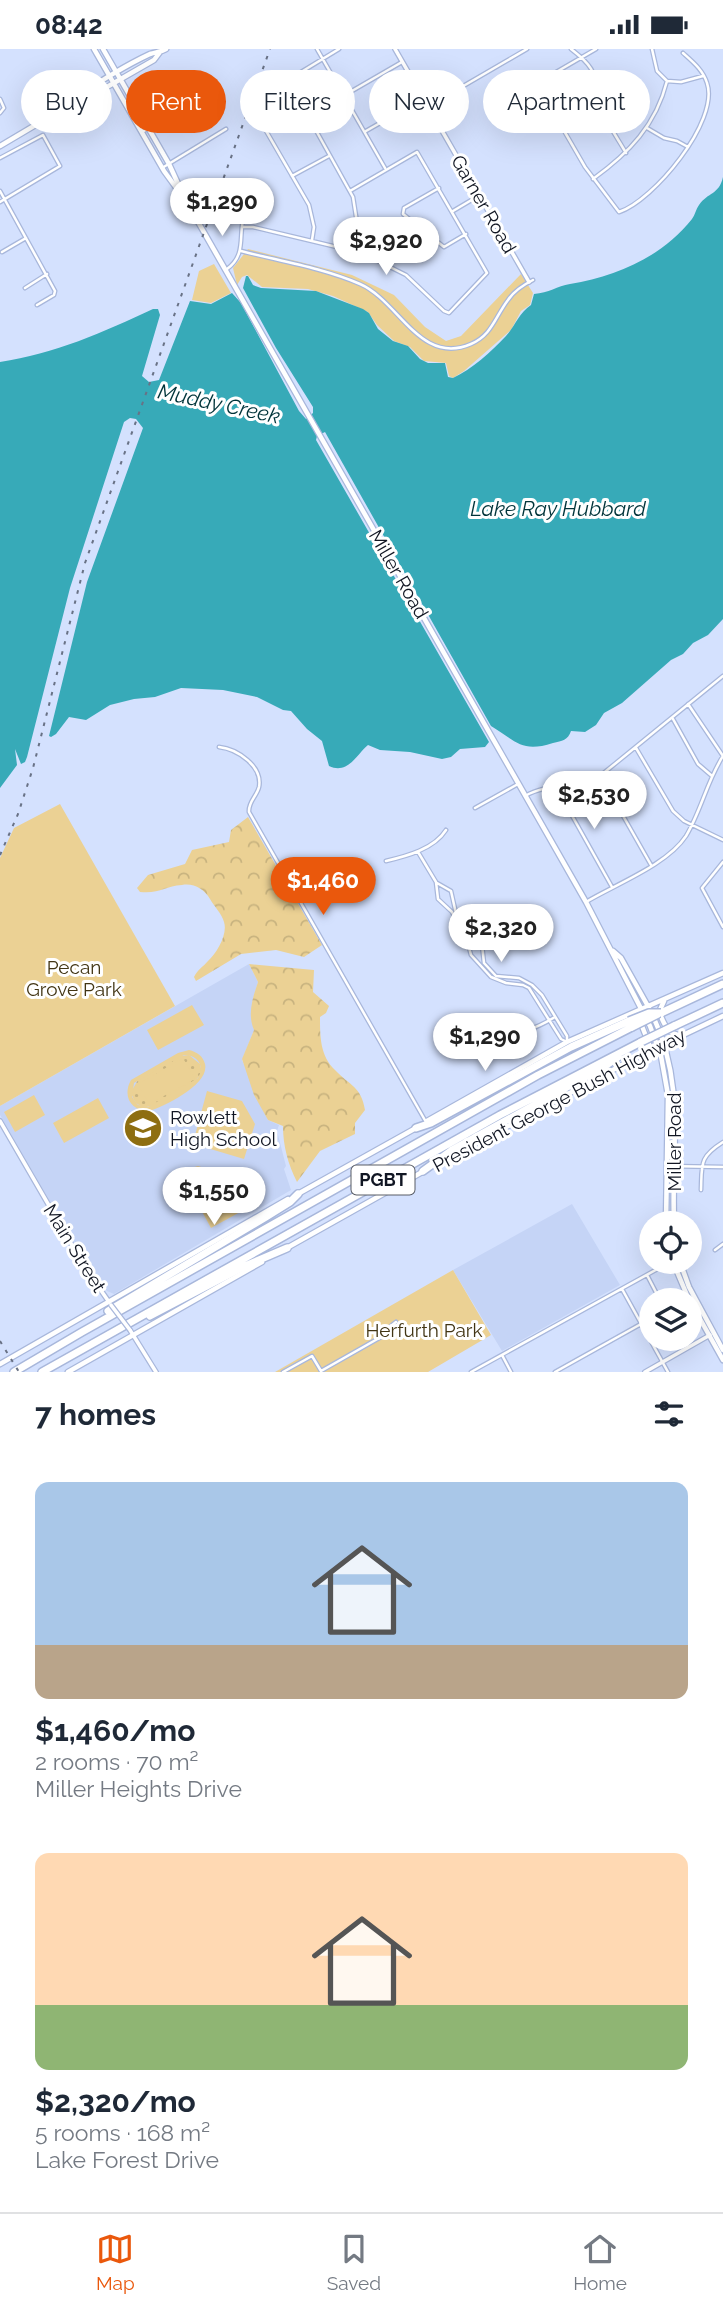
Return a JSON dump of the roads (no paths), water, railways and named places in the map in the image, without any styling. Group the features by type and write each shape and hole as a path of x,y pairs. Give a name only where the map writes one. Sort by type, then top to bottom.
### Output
{"highway":[{"name":"PGBT","path":"14,1372 629,1022 664,1011 723,984"},
{"name":"PGBT","path":"42,1372 130,1329 490,1120 723,1003"},
{"path":"416,1128 431,1123 572,1047 629,1022"},
{"path":"423,1171 452,1150 602,1068 641,1042"},
{"path":"82,1332 89,1323 266,1217 298,1194"},
{"path":"130,1329 245,1266 287,1248"}],"main road":[{"name":"Miller Road","path":"94,49 106,70"},
{"name":"Miller Road","path":"103,49 126,90"},
{"path":"112,76 166,49"},
{"path":"114,83 153,60 160,52"},
{"name":"Miller Road","path":"112,80 126,104"},
{"path":"0,146 22,133"},
{"name":"Miller Road","path":"143,133 162,168 185,199"},
{"name":"Miller Road","path":"151,133 185,199 586,902 642,1009 658,1047 668,1095 666,1211"},
{"name":"Miller Road","path":"612,950 621,958 648,1006 664,1044 675,1095 674,1211"},
{"name":"President George Bush Highway","path":"0,1364 568,1042 629,1022 642,1009 723,973"},
{"path":"667,998 660,1007 662,1019 669,1032 683,1035"},
{"name":"President George Bush Highway","path":"287,1248 423,1171 639,1056 723,1016"},
{"path":"629,1022 637,1018 648,1035 649,1044 639,1056"},
{"path":"682,1274 723,1360"},
{"path":"702,1321 723,1350"},
{"path":"68,1372 130,1329"}],"street":[{"path":"317,49 330,70"},
{"path":"339,49 288,80 350,191 358,229 354,250"},
{"name":"Garner Road","path":"395,49 407,70"},
{"path":"469,82 527,49"},
{"path":"596,49 546,78 551,86 559,122 593,179 619,212 649,193 688,147 705,113 708,89 704,76 683,53"},
{"path":"652,49 657,71 667,82 681,82 704,76"},
{"path":"572,50 594,71 601,107 626,153"},
{"path":"355,89 402,62"},
{"path":"650,123 663,99 667,82"},
{"path":"0,99 4,108 0,113"},
{"path":"355,114 386,169"},
{"path":"365,132 369,130"},
{"path":"650,130 688,147"},
{"path":"162,168 219,133"},
{"path":"267,133 313,215 312,240"},
{"name":"Garner Road","path":"444,133 531,281"},
{"path":"593,179 626,153 643,133"},
{"path":"0,157 40,135 45,137 60,164 60,168 2,201"},
{"path":"243,227 354,250 406,275 449,313 487,273 417,152 350,191"},
{"path":"292,176 330,155"},
{"path":"439,188 404,208 404,214 444,247 466,235"},
{"path":"0,191 2,201 47,274 55,293 37,305"},
{"path":"453,211 480,195"},
{"path":"226,270 241,251 245,212 263,202"},
{"path":"2,252 26,238"},
{"path":"241,251 363,285 385,301 421,338 442,347 466,346 485,335 494,326 508,300 531,281"},
{"path":"24,288 47,274"},
{"path":"525,796 600,776 723,676"},
{"path":"586,902 674,850 692,824 723,756 688,704"},
{"path":"672,717 698,764 712,776"},
{"path":"219,747 228,748 242,756 255,768 259,787 248,807 249,812 426,1122"},
{"path":"636,748 673,811 723,840"},
{"path":"600,776 651,865"},
{"path":"475,808 519,784"},
{"path":"556,787 612,887"},
{"path":"386,861 418,852 442,837 446,831"},
{"path":"418,852 436,882 438,899 452,912 468,936 482,946 484,963 499,979 519,978 532,985 542,995 568,1042"},
{"path":"723,862 702,888 723,927"},
{"path":"436,882 451,891 454,912 471,955 491,977 529,988 561,1039 568,1042"},
{"path":"496,1030 513,1033 536,1028 555,1017"},
{"name":"Main Street","path":"0,1121 80,1259 130,1329 156,1372"},
{"path":"701,1190 701,1167 705,1156 723,1142"},
{"path":"667,1166 723,1167"},
{"path":"715,1250 723,1244"},
{"path":"471,1372 647,1275 654,1288"},
{"path":"622,1289 639,1320"},
{"path":"283,1372 312,1356 321,1371 388,1333 396,1322"},
{"path":"555,1372 639,1325"},
{"path":"645,1372 711,1335"},
{"path":"657,1351 668,1372"},
{"path":"502,1355 511,1372"}],"water":[{"name":"Lake Ray Hubbard","path":"723,177 723,619 708,635 671,660 622,703 604,713 596,725 585,732 571,731 564,740 543,746 527,746 514,741 491,726 325,432 317,436 316,440 489,742 485,747 460,749 451,757 442,759 410,752 380,750 368,745 347,766 336,768 329,766 322,741 291,711 283,710 257,697 223,690 181,688 155,697 110,705 86,720 69,717 51,737 49,736 87,582 143,428 136,419 130,418 124,422 70,588 27,757 21,764 15,749 17,765 0,788 0,362 59,348 158,309 160,315 142,376 149,382 159,380 190,301 211,304 232,293 241,303 299,411 306,419 313,413 313,407 243,288 246,276 253,285 261,288 316,291 363,309 369,313 378,329 393,341 408,346 420,359 428,363 445,363 448,377 453,378 474,365 500,342 531,305 534,294 621,270 667,244 692,219 702,201 719,187"}],"railway":[{"path":"0,855 18,814 33,768 85,563 270,49"},
{"path":"0,1341 19,1372"}],"place":[{"name":"Rowlett High School","path":"143,1128"}],"water label":[{"name":"Muddy Creek","path":"219,404"}],"park label":[{"name":"Pecan Grove Park","path":"74,978"},
{"name":"Herfurth Park","path":"424,1330"}]}
